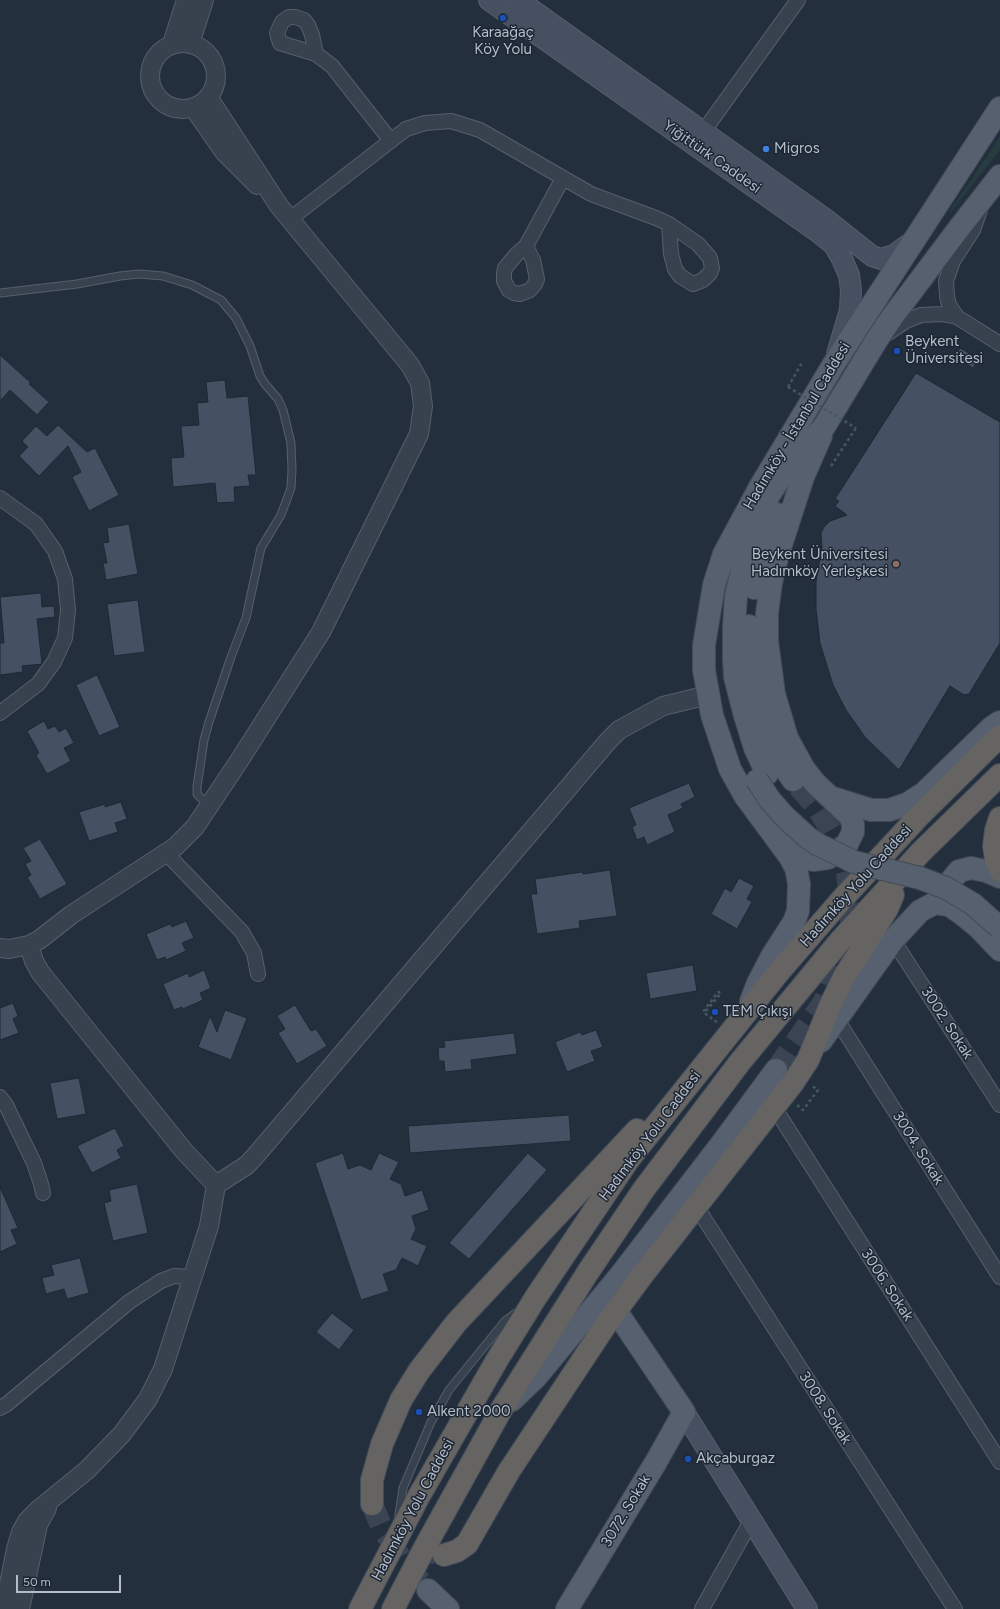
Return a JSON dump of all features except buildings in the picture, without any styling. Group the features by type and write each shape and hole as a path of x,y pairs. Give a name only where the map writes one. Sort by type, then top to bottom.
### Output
{"highway":[{"name":"Hadımköy Yolu Caddesi","path":"360,1609 467,1412 536,1297 629,1159 778,973 844,898 918,818 1000,736"},
{"name":"Hadımköy Yolu Caddesi","path":"392,1609 434,1551 501,1410 588,1272 644,1189 745,1056 840,941 921,852 1000,775"},
{"path":"1000,818 996,830 994,846 996,860 1000,870"},
{"path":"434,1551 457,1550 467,1544 509,1471 616,1311 792,1084 808,1060 830,1006 844,978 887,909 893,896 896,881"},
{"path":"372,1504 372,1480 382,1444 401,1400 435,1348 456,1323 536,1240 619,1147 654,1113 684,1091"}],"main road":[{"name":"Yiğittürk Caddesi","path":"489,0 818,232 834,245 849,275 852,300 835,362"},
{"name":"Yiğittürk Caddesi","path":"518,0 828,221 872,256 881,259 894,255 914,240"},
{"name":"Hadımköy - İstanbul Caddesi","path":"762,777 735,723 727,688 722,650 725,608 733,566 735,532 750,504 835,362 1000,108"},
{"name":"Hadımköy - İstanbul Caddesi","path":"762,777 735,677 734,626 736,596 747,548 757,520 769,495 791,462 824,427 876,341 1000,176"},
{"path":"845,266 854,267 863,261 864,250"},
{"path":"793,780 784,767 773,744 764,721 755,690 749,663 750,606 756,572 763,547 792,477 824,427"},
{"path":"781,844 799,855 813,860 828,858 848,844 853,832 853,824 850,816 828,797 804,769 787,738 774,694 767,641 767,613 771,583 778,554 803,477 824,427"},
{"path":"735,532 724,554 714,585 707,625 704,644 704,670 708,695 712,714 730,769 744,796 790,857 796,868 799,884 798,911 794,922 772,956 758,983 748,1010"},
{"path":"828,797 871,810 889,810 907,804 924,793 985,734 1000,722"},
{"path":"762,777 811,827 856,850 904,861 955,879 979,894 1000,911"},
{"path":"762,777 770,800 785,817 817,844 854,862 920,878 946,888 973,904 1000,928"},
{"path":"949,905 946,894 949,883 959,871 972,868 986,871 1000,877"},
{"path":"808,1060 836,1018 893,940 920,911 935,903 949,905 978,927 1000,950"},
{"path":"501,1410 536,1377 619,1277 723,1142 776,1070"},
{"path":"616,1311 684,1412 807,1609"},
{"name":"3072. Sokak","path":"567,1609 656,1462 684,1412"},
{"path":"428,1590 448,1609"}],"street":[{"path":"172,44 186,0"},
{"path":"190,44 204,0"},
{"path":"703,132 798,0"},
{"path":"172,44 190,44 196,45 205,51 212,60 216,70 216,81 206,100 193,107 185,109 174,108 164,103 155,95 150,85 149,73 152,62 158,53 172,44"},
{"path":"316,54 332,66 391,141"},
{"path":"208,96 284,213"},
{"path":"0,948 9,949 29,945 39,940 71,915 175,848 195,827 322,632 419,434 423,406 420,383 410,365 284,213 225,153 193,107"},
{"path":"284,213 391,141 406,129 425,123 451,121 480,130 591,194 669,224"},
{"path":"526,246 563,178"},
{"path":"957,317 949,305 946,281 953,261 972,230 979,215 981,200"},
{"path":"876,341 906,321 921,315 942,314 957,317 1000,344"},
{"path":"0,498 36,524 55,551 65,579 68,610 65,638 54,662 38,684 0,712"},
{"path":"4,1609 21,1532 27,1521 32,1515 87,1470 122,1434 148,1399 163,1369 209,1226 216,1185 247,1165 257,1154 608,741 619,730 664,706 708,695"},
{"path":"166,853 242,932 254,953 258,974"},
{"name":"3002. Sokak","path":"893,940 1000,1105"},
{"path":"29,945 34,961 40,972 184,1151 216,1185"},
{"name":"3004. Sokak","path":"836,1018 1000,1277"},
{"path":"0,1097 6,1105 34,1163 43,1193"},
{"name":"3006. Sokak","path":"774,1107 1000,1462"},
{"name":"3008. Sokak","path":"696,1206 954,1609"},
{"path":"0,1408 7,1404 129,1302 161,1281 174,1276 193,1277"},
{"path":"20,1609 38,1525 54,1498"},
{"path":"702,1609 751,1521"}],"lane":[{"path":"0,293 77,284 139,274 163,276 192,285 221,300 236,318 250,346 260,376 278,399 283,410 291,443 291,488 281,515 261,548 246,618 231,657 204,740 197,787 200,799 209,806"}],"path":[{"path":"803,361 788,387 856,428 831,466"},
{"path":"718,992 721,994 705,1012 718,992"},
{"path":"802,1100 798,1106 804,1110 818,1090"}],"green space":[{"path":"1000,137 1000,150 950,213 949,212"}],"tunnel":[{"path":"776,1070 823,1003 845,958 852,916 847,873 838,842 818,809 793,780"},
{"path":"372,1504 382,1528 389,1538 410,1549 440,1554"},
{"path":"389,1538 403,1563 428,1590"}],"place":[{"name":"Karaağaç Köy Yolu","path":"503,18"},
{"name":"Migros","path":"766,149"},
{"name":"Beykent Üniversitesi","path":"897,351"},
{"name":"Beykent Üniversitesi Hadımköy Yerleşkesi","path":"896,564"},
{"name":"TEM Çıkışı","path":"715,1012"},
{"name":"Alkent 2000","path":"419,1412"},
{"name":"Akçaburgaz","path":"688,1459"}]}
